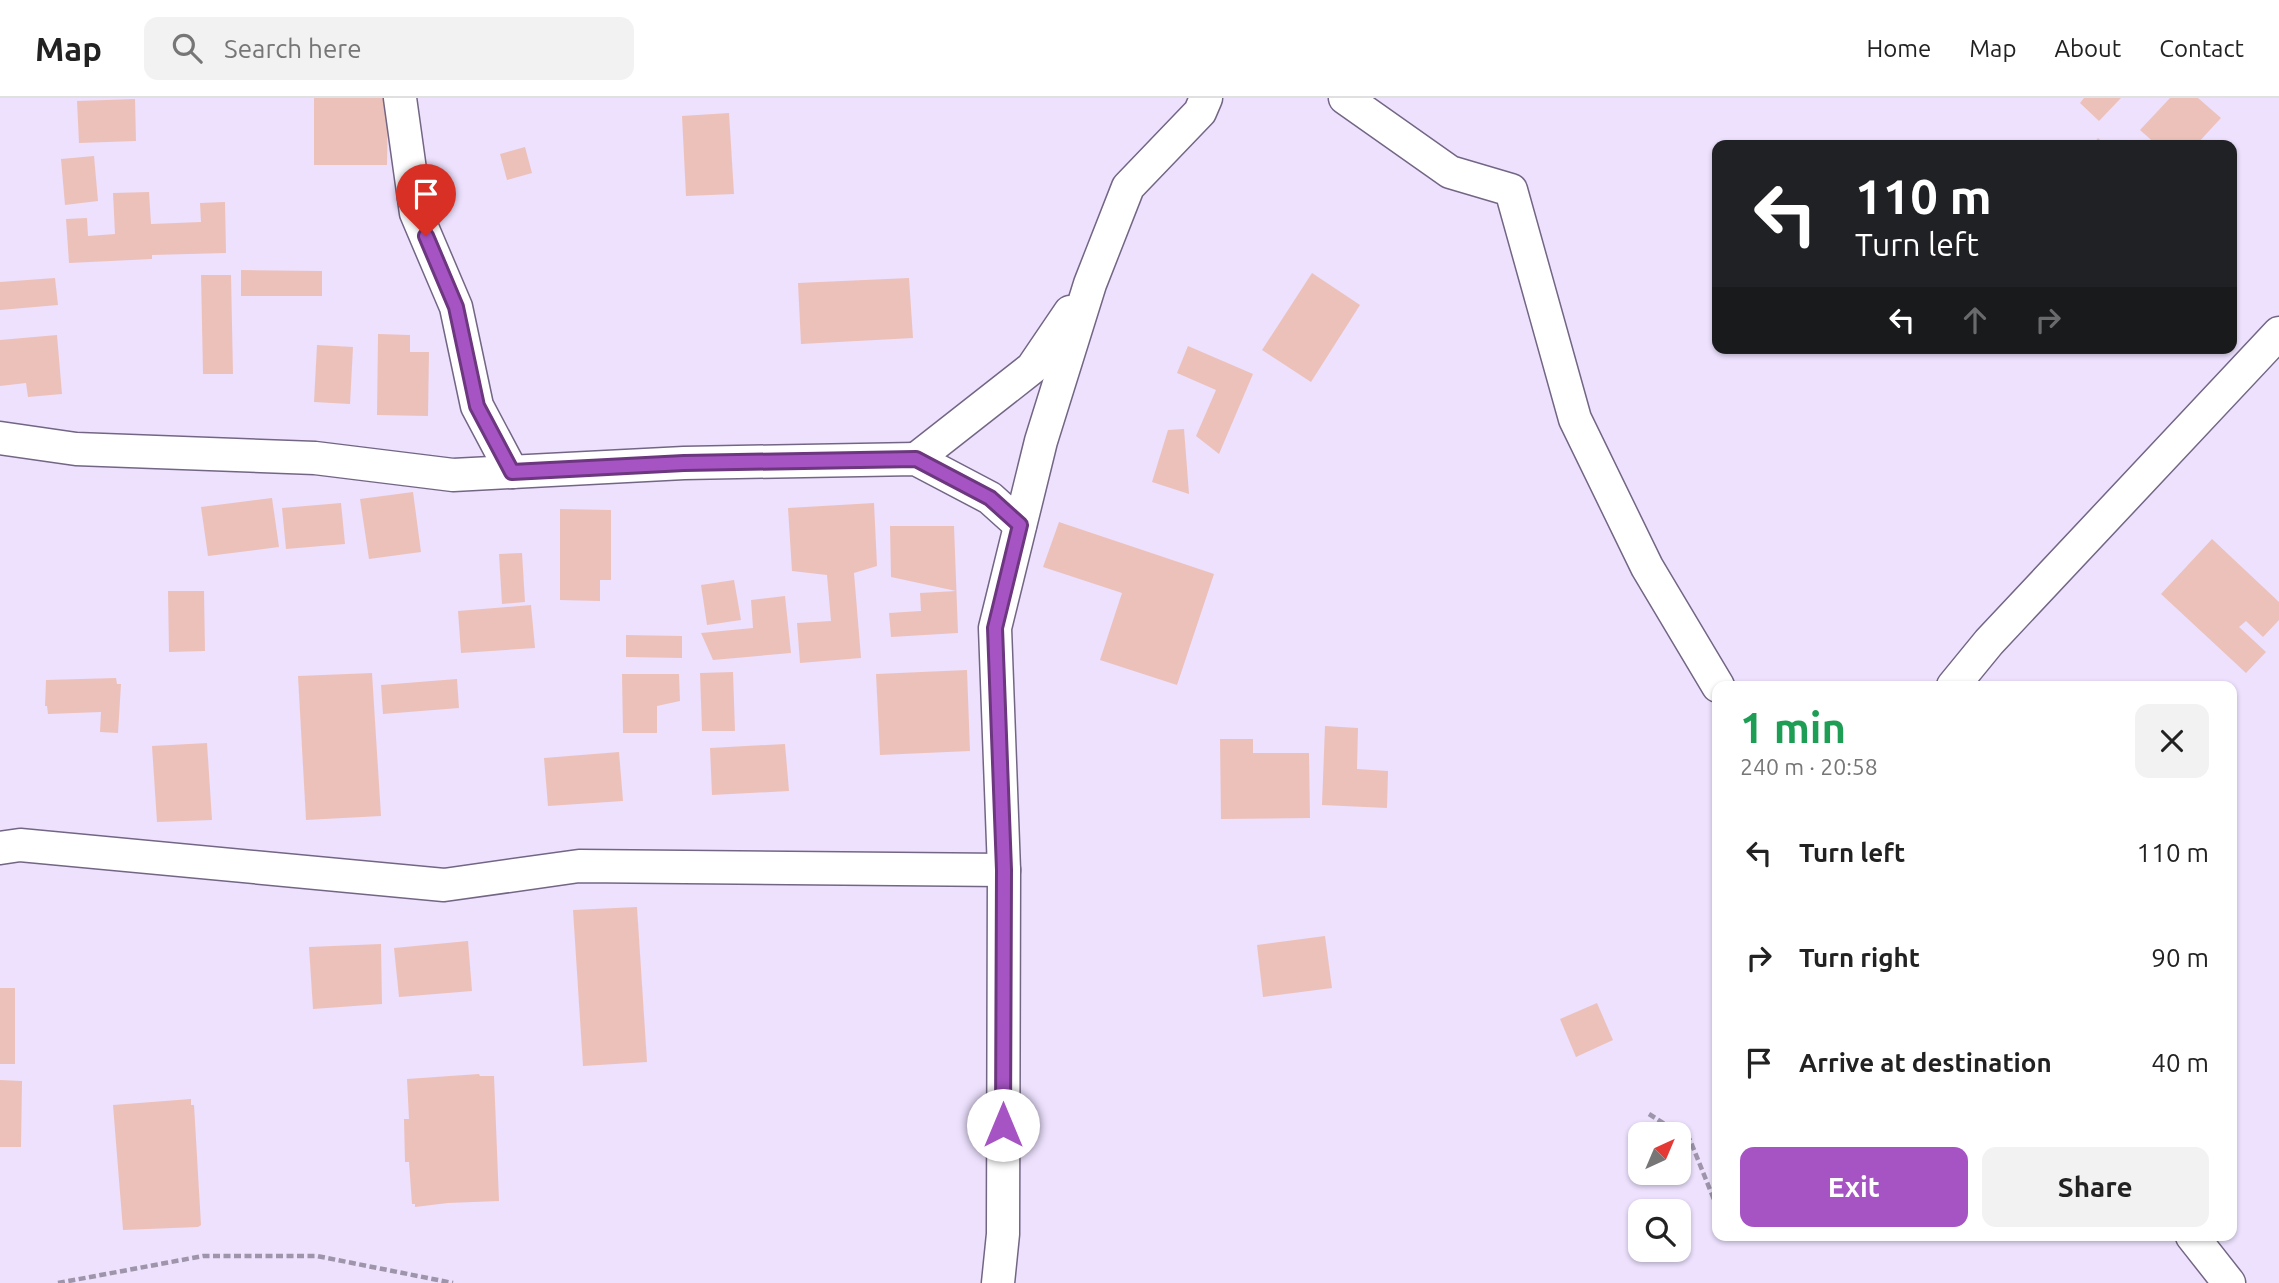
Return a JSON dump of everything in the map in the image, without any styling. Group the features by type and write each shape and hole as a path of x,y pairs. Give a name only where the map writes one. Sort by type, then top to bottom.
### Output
{"street":[{"path":"400,98 416,213 456,307 477,406 512,472"},
{"path":"998,1283 1003,1234 1004,870 995,628 1041,441 1090,284 1128,187 1200,112 1206,98"},
{"path":"1345,98 1450,172 1511,190 1575,419 1647,567 1715,681"},
{"path":"916,459 1032,368 1090,284"},
{"path":"1957,681 1989,642 2279,333"},
{"path":"0,438 76,449 315,458 453,475 684,463 916,459 990,498 1020,525"},
{"path":"0,848 20,845 444,885 579,866 1004,870"},
{"path":"2196,1241 2229,1283"}],"path":[{"path":"1649,1114 1690,1140 1712,1195"},
{"path":"58,1283 203,1256 317,1256 453,1283"}],"building":[{"path":"314,98 388,98 387,165 314,165"},
{"path":"2084,98 2121,98 2099,121 2080,103"},
{"path":"2170,98 2198,98 2221,118 2201,140 2151,140 2140,130"},
{"path":"135,99 136,141 79,143 77,101"},
{"path":"729,113 734,194 686,196 682,116"},
{"path":"525,147 532,173 507,180 500,154"},
{"path":"94,156 98,201 65,205 61,159"},
{"path":"149,192 151,224 201,222 200,203 225,202 226,253 152,255 152,259 69,263 66,219 87,218 88,236 115,234 113,193"},
{"path":"241,270 322,271 322,296 241,296"},
{"path":"1312,273 1360,305 1311,382 1262,350"},
{"path":"201,275 231,275 233,374 203,374"},
{"path":"55,278 58,305 0,310 0,282"},
{"path":"909,278 913,338 801,344 798,283"},
{"path":"378,334 410,335 410,352 429,352 428,416 377,415"},
{"path":"57,335 62,394 28,397 26,383 0,386 0,340"},
{"path":"317,345 353,347 350,404 314,402"},
{"path":"1188,346 1253,374 1219,454 1196,436 1216,390 1177,373"},
{"path":"1184,429 1189,494 1152,482 1168,430"},
{"path":"413,492 421,552 369,559 360,499"},
{"path":"272,498 279,547 208,556 201,507"},
{"path":"341,503 345,544 286,549 282,508"},
{"path":"874,503 877,566 854,573 861,658 800,663 797,623 831,621 827,575 792,571 788,508"},
{"path":"560,509 611,510 611,580 600,580 600,601 560,600"},
{"path":"1059,522 1214,574 1177,685 1100,660 1122,593 1043,567"},
{"path":"890,526 954,526 958,633 891,637 889,613 921,611 920,593 956,591 891,577"},
{"path":"2212,539 2279,602 2279,620 2263,637 2246,621 2239,627 2266,652 2246,673 2161,594"},
{"path":"522,553 525,602 502,604 499,554"},
{"path":"734,580 741,620 707,625 701,585"},
{"path":"168,591 204,591 205,651 169,652"},
{"path":"785,596 791,653 713,660 701,633 753,628 751,600"},
{"path":"531,605 535,648 461,653 458,611"},
{"path":"626,635 682,636 682,658 626,657"},
{"path":"967,670 970,751 880,755 876,674"},
{"path":"733,672 735,731 702,731 700,673"},
{"path":"372,673 381,816 306,820 298,676"},
{"path":"622,674 679,674 680,701 657,706 657,733 623,733"},
{"path":"116,678 117,684 121,684 118,733 100,732 101,712 48,714 45,706 46,680"},
{"path":"457,679 459,708 383,714 381,685"},
{"path":"1325,726 1358,728 1357,769 1388,771 1387,808 1322,805"},
{"path":"1220,739 1253,739 1253,753 1309,753 1310,818 1221,819"},
{"path":"207,743 212,820 157,822 152,746"},
{"path":"785,744 789,791 712,795 710,748"},
{"path":"619,752 623,801 548,806 544,758"},
{"path":"637,907 647,1062 583,1066 573,910"},
{"path":"1325,936 1332,988 1263,997 1257,945"},
{"path":"468,941 472,991 399,997 394,948"},
{"path":"381,944 382,1004 313,1009 309,947"},
{"path":"0,988 15,988 15,1064 0,1064"},
{"path":"1597,1003 1613,1040 1576,1057 1560,1019"},
{"path":"479,1074 494,1076 499,1201 415,1207 415,1204 412,1204 409,1162 405,1162 404,1119 409,1119 407,1079"},
{"path":"0,1080 22,1081 21,1147 0,1147"},
{"path":"191,1099 191,1105 194,1105 201,1225 123,1230 113,1105"}],"route":[{"path":"426,236 456,307 477,406 512,472 684,463 916,459 990,498 1020,525 995,628 1004,870 1003,1125"}]}
